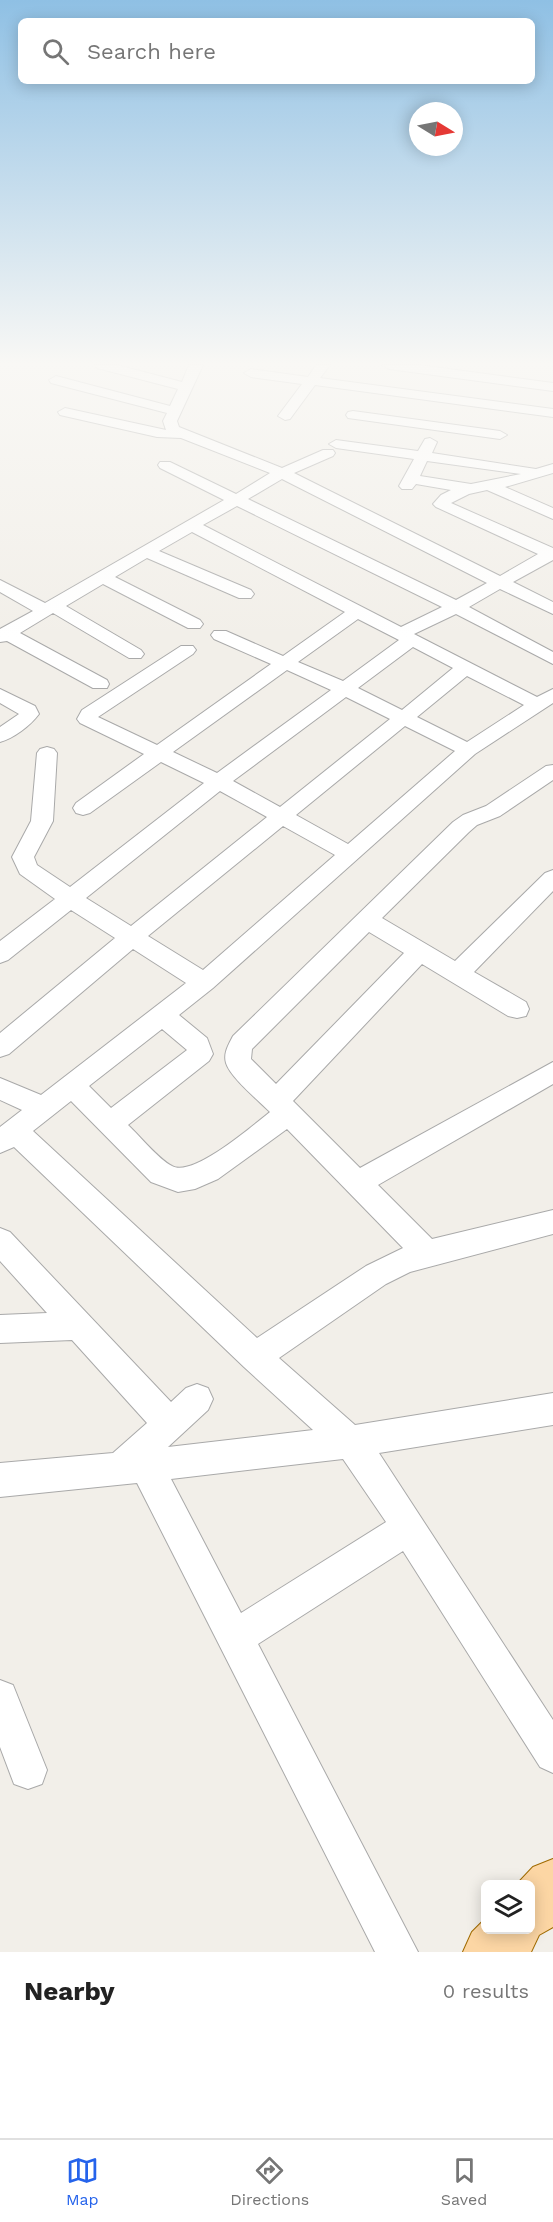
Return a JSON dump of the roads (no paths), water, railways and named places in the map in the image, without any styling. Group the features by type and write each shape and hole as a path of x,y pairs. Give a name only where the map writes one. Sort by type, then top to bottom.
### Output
{"main road":[{"path":"535,1907 553,1887"},
{"path":"492,1952 508,1934"}],"street":[{"path":"241,456 282,473 553,609"},
{"path":"3,635 282,473 316,456"},
{"path":"423,456 409,482 471,489"},
{"path":"424,456 549,471"},
{"path":"165,465 456,607 553,658"},
{"path":"549,471 471,489 448,497 441,504 552,554"},
{"path":"489,485 553,514"},
{"path":"192,526 464,669 545,700"},
{"path":"199,575 240,550"},
{"path":"147,552 237,591 265,564"},
{"path":"0,954 343,688 405,637 552,554"},
{"path":"103,578 194,624"},
{"path":"0,585 135,654"},
{"path":"83,808 357,611"},
{"path":"3,635 100,684"},
{"path":"220,635 343,688 468,750"},
{"path":"187,650 118,693 87,717 99,725 219,782 350,854"},
{"path":"0,1047 280,816 464,669"},
{"path":"0,695 28,710 26,718 0,736"},
{"path":"545,700 468,750 204,982 7,1137 350,1442 373,1472 553,1754"},
{"path":"47,753 44,815 23,857 28,869 70,899 204,982"},
{"path":"428,1253 238,1062 238,1052 242,1042 470,820 493,811 553,771"},
{"path":"457,974 551,882"},
{"path":"367,920 517,1009"},
{"path":"72,1086 161,1174 185,1180 206,1172 282,1107 420,951"},
{"path":"110,1124 200,1054 198,1045 162,1015"},
{"path":"358,1183 553,1072"},
{"path":"0,1088 44,1108"},
{"path":"255,1357 376,1275 401,1262 428,1253 553,1222"},
{"path":"0,1241 170,1424"},
{"path":"0,1329 79,1326"},
{"path":"134,1467 170,1424 197,1399"},
{"path":"0,1480 350,1442 553,1409"},
{"path":"134,1467 235,1638 397,1952"},
{"path":"235,1638 408,1528"},
{"path":"0,1698 28,1770"}]}
